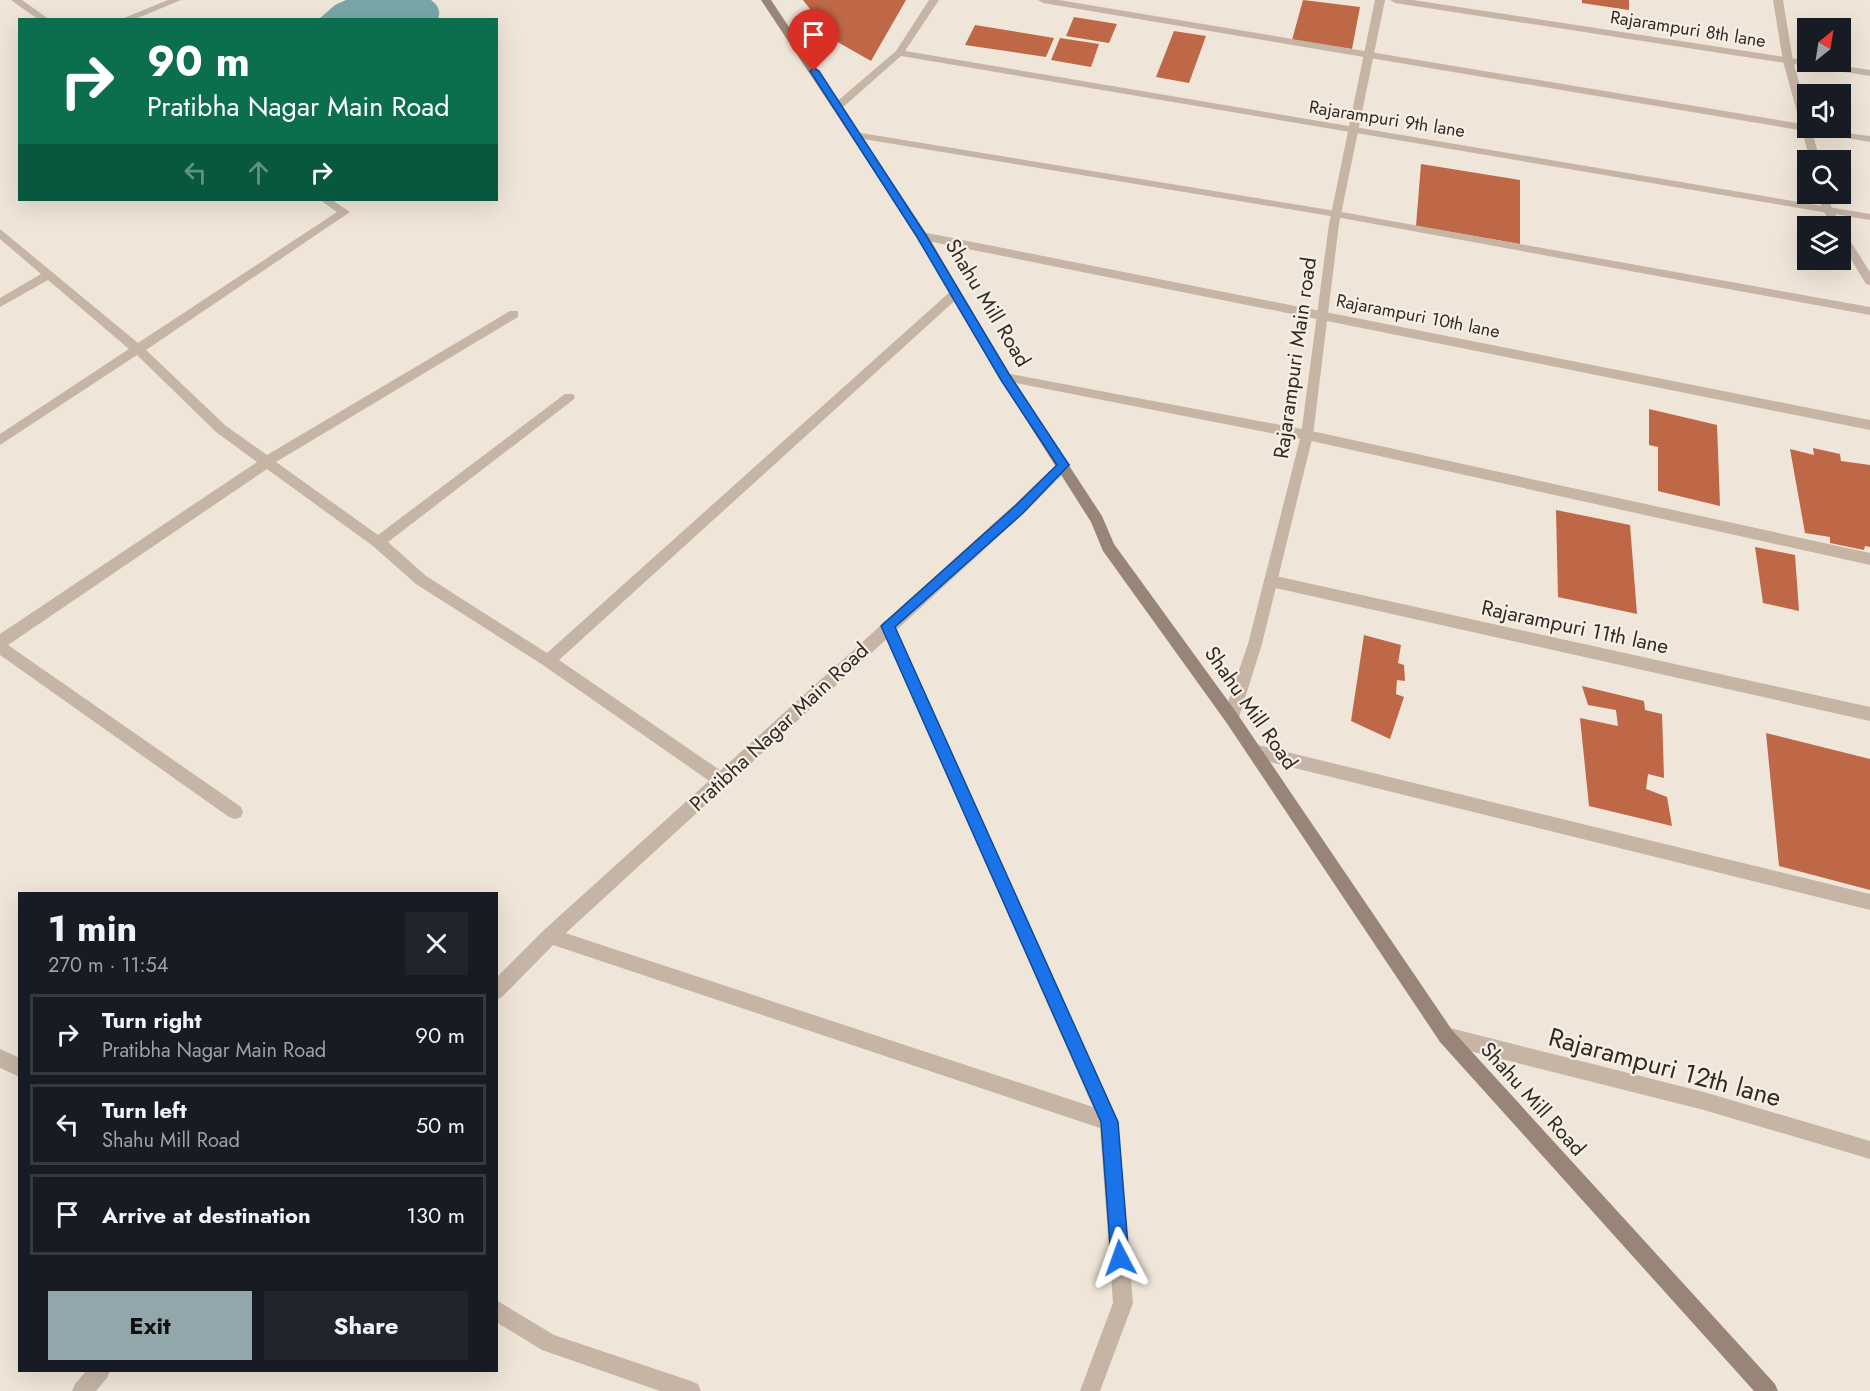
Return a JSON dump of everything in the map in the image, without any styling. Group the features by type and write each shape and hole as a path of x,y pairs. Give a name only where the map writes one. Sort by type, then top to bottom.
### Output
{"main road":[{"name":"Shahu Mill Road","path":"766,0 838,106 922,237 1005,377 1064,465 1096,520 1108,547 1231,717 1446,1036 1768,1391"}],"street":[{"path":"16,0 43,18"},
{"path":"128,18 176,0"},
{"path":"838,106 899,53 934,0"},
{"path":"1043,0 1797,128"},
{"name":"Rajarampuri Main road","path":"1231,717 1255,644 1307,435 1336,214 1380,0"},
{"name":"Rajarampuri 8th lane","path":"1395,0 1870,73"},
{"path":"1778,0 1788,61 1797,94"},
{"name":"Rajarampuri 9th lane","path":"899,53 1870,217"},
{"path":"855,135 1336,214 1870,311"},
{"path":"1851,136 1870,139"},
{"path":"0,440 345,212 327,201"},
{"path":"1826,204 1832,216"},
{"path":"0,233 138,349 221,429 378,542 421,580 548,661 721,780"},
{"name":"Rajarampuri 10th lane","path":"922,237 1870,425"},
{"path":"1851,249 1870,281"},
{"path":"0,303 49,273"},
{"path":"548,661 956,293"},
{"path":"0,642 268,461 514,314"},
{"path":"1005,377 1307,435 1870,559"},
{"path":"378,542 569,397"},
{"name":"Pratibha Nagar Main Road","path":"498,989 550,936 1019,509 1064,465"},
{"name":"Rajarampuri 11th lane","path":"1271,581 1870,714"},
{"path":"888,626 1109,1122 1123,1304 1090,1391"},
{"path":"0,647 235,812"},
{"path":"1254,751 1870,902"},
{"path":"550,936 1109,1122"},
{"name":"Rajarampuri 12th lane","path":"1446,1036 1704,1101 1870,1150"},
{"path":"0,1058 18,1067"},
{"path":"498,1311 549,1343 691,1391"},
{"path":"82,1391 99,1372"}],"water":[{"path":"346,0 431,0 438,8 439,16 438,18 320,18 335,5"}],"building":[{"path":"803,0 906,0 871,61 834,40"},
{"path":"1303,0 1360,7 1352,49 1292,40"},
{"path":"1582,0 1629,0 1629,10 1582,3"},
{"path":"1074,17 1117,24 1109,43 1066,36"},
{"path":"975,25 1054,38 1046,57 965,45"},
{"path":"1174,31 1206,36 1189,83 1156,77"},
{"path":"1060,38 1099,44 1091,67 1051,60"},
{"path":"1421,164 1520,180 1520,244 1416,226"},
{"path":"1649,409 1717,425 1720,506 1658,491 1658,447 1649,445"},
{"path":"1813,448 1840,454 1841,461 1870,465 1870,547 1865,546 1864,550 1830,543 1830,537 1805,533 1790,449 1814,455"},
{"path":"1556,510 1630,525 1637,614 1558,597"},
{"path":"1755,547 1795,555 1799,611 1763,603"},
{"path":"1364,635 1401,645 1398,663 1404,665 1405,681 1397,680 1396,694 1404,697 1390,739 1351,721"},
{"path":"1582,686 1644,701 1645,710 1662,714 1664,778 1648,774 1646,789 1667,797 1672,826 1589,806 1580,718 1618,726 1616,710 1588,705"},
{"path":"1766,733 1870,759 1870,890 1779,866"}],"route":[{"path":"814,71 922,237 1005,377 1064,465 1019,509 888,626 1109,1122 1120,1258"}]}
